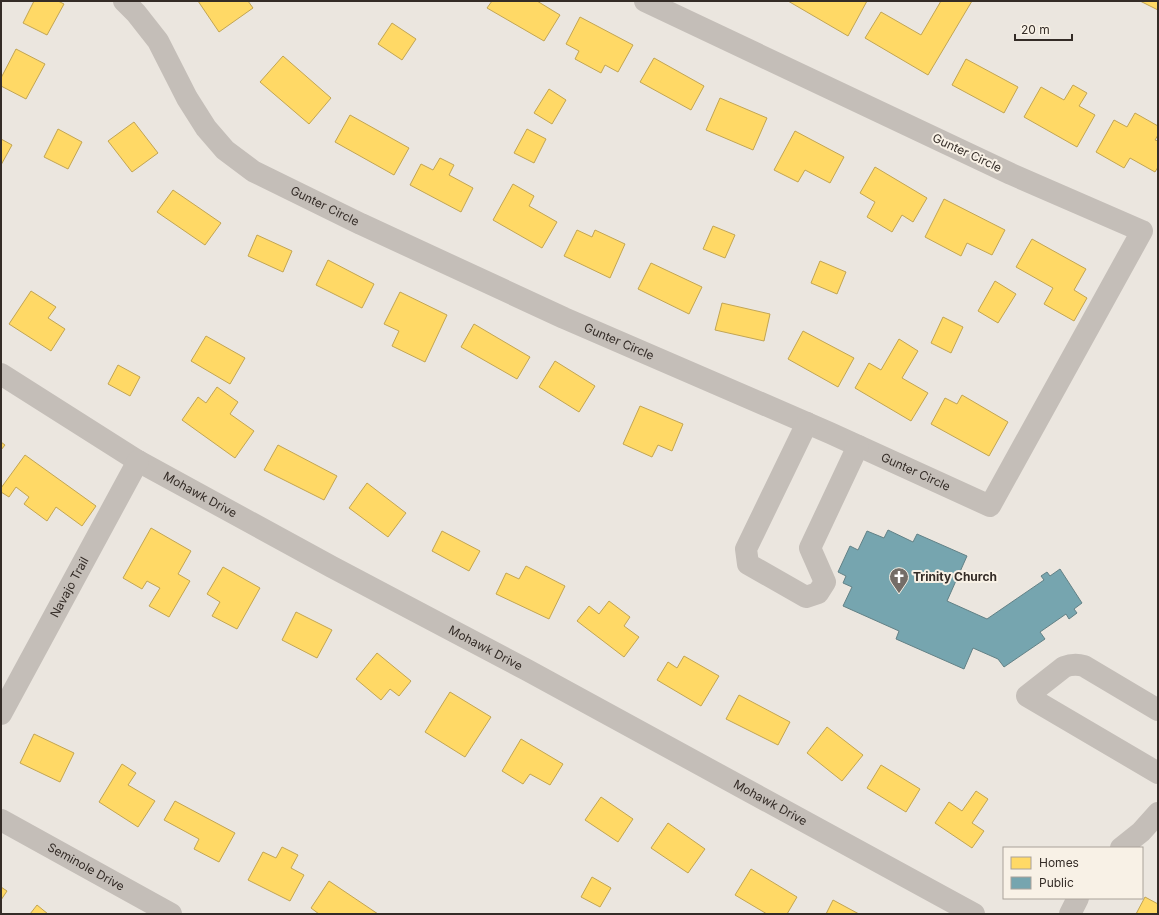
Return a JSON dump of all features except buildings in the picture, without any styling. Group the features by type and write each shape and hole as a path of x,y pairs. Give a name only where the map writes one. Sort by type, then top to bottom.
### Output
{"street":[{"name":"Gunter Circle","path":"124,1 136,13 158,41 187,98 206,128 225,150 253,171 361,224 557,314 807,423 990,506 1142,231 1011,174 645,1"},
{"name":"Mohawk Drive","path":"1,374 138,461 332,567 548,682 943,907 974,914"},
{"path":"807,423 746,549 748,564 806,597 818,593 825,582 810,548 858,446"},
{"name":"Navajo Trail","path":"1,714 138,461"},
{"path":"1158,710 1084,666 1078,664 1071,664 1064,667 1027,696 1158,773"},
{"path":"1122,847 1141,832 1158,814"},
{"name":"Seminole Drive","path":"1,820 171,914"},
{"path":"1070,914 1078,899"}],"place":[{"name":"Trinity Church","path":"899,594"}]}
